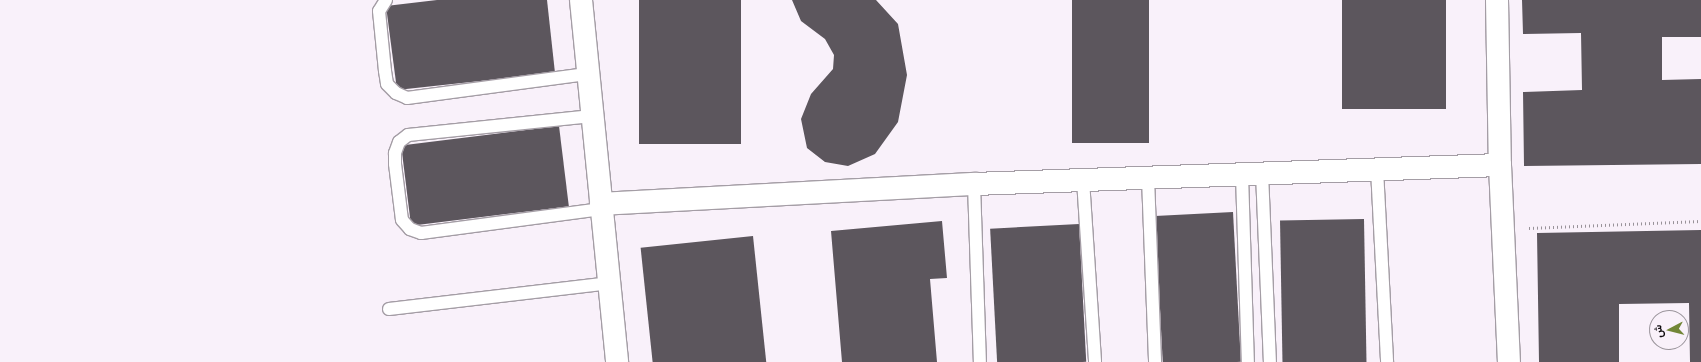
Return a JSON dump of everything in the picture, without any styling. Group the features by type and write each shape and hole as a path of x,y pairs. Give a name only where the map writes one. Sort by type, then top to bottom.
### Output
{"street":[{"path":"581,0 617,362"},
{"path":"1497,0 1500,165 1509,362"},
{"path":"601,207 974,184 1500,165"}],"lane":[{"path":"386,0 379,11 385,71 387,84 396,94 407,98 588,74"},
{"path":"592,116 408,135 399,142 395,153 395,164 402,220 410,229 421,233 601,207"},
{"path":"1377,169 1387,362"},
{"path":"1248,362 1252,174"},
{"path":"1252,174 1270,362"},
{"path":"1148,178 1155,362"},
{"path":"1083,180 1095,362"},
{"path":"974,184 980,362"},
{"path":"390,309 610,283"}],"path":[{"path":"1503,229 1701,220"}],"building":[{"path":"437,0 547,0 555,73 397,90 386,6"},
{"path":"639,0 741,0 741,144 639,144"},
{"path":"792,0 876,0 898,24 907,75 898,122 875,154 848,166 825,162 807,148 801,119 811,94 833,69 834,55 825,39 801,21"},
{"path":"1072,0 1149,0 1149,143 1072,143"},
{"path":"1342,0 1446,0 1446,109 1342,109"},
{"path":"1522,0 1701,0 1701,37 1662,37 1662,80 1701,79 1701,164 1524,166 1523,92 1582,90 1581,33 1523,34"},
{"path":"559,126 569,206 411,226 401,145"},
{"path":"1233,212 1241,362 1163,362 1155,216"},
{"path":"1364,219 1366,362 1282,362 1280,220"},
{"path":"942,221 947,278 930,279 937,362 842,362 831,231"},
{"path":"1079,224 1086,362 997,362 990,229"},
{"path":"1701,230 1701,362 1690,362 1689,303 1619,304 1619,362 1539,362 1537,233"},
{"path":"753,236 766,362 653,362 641,248"}]}
